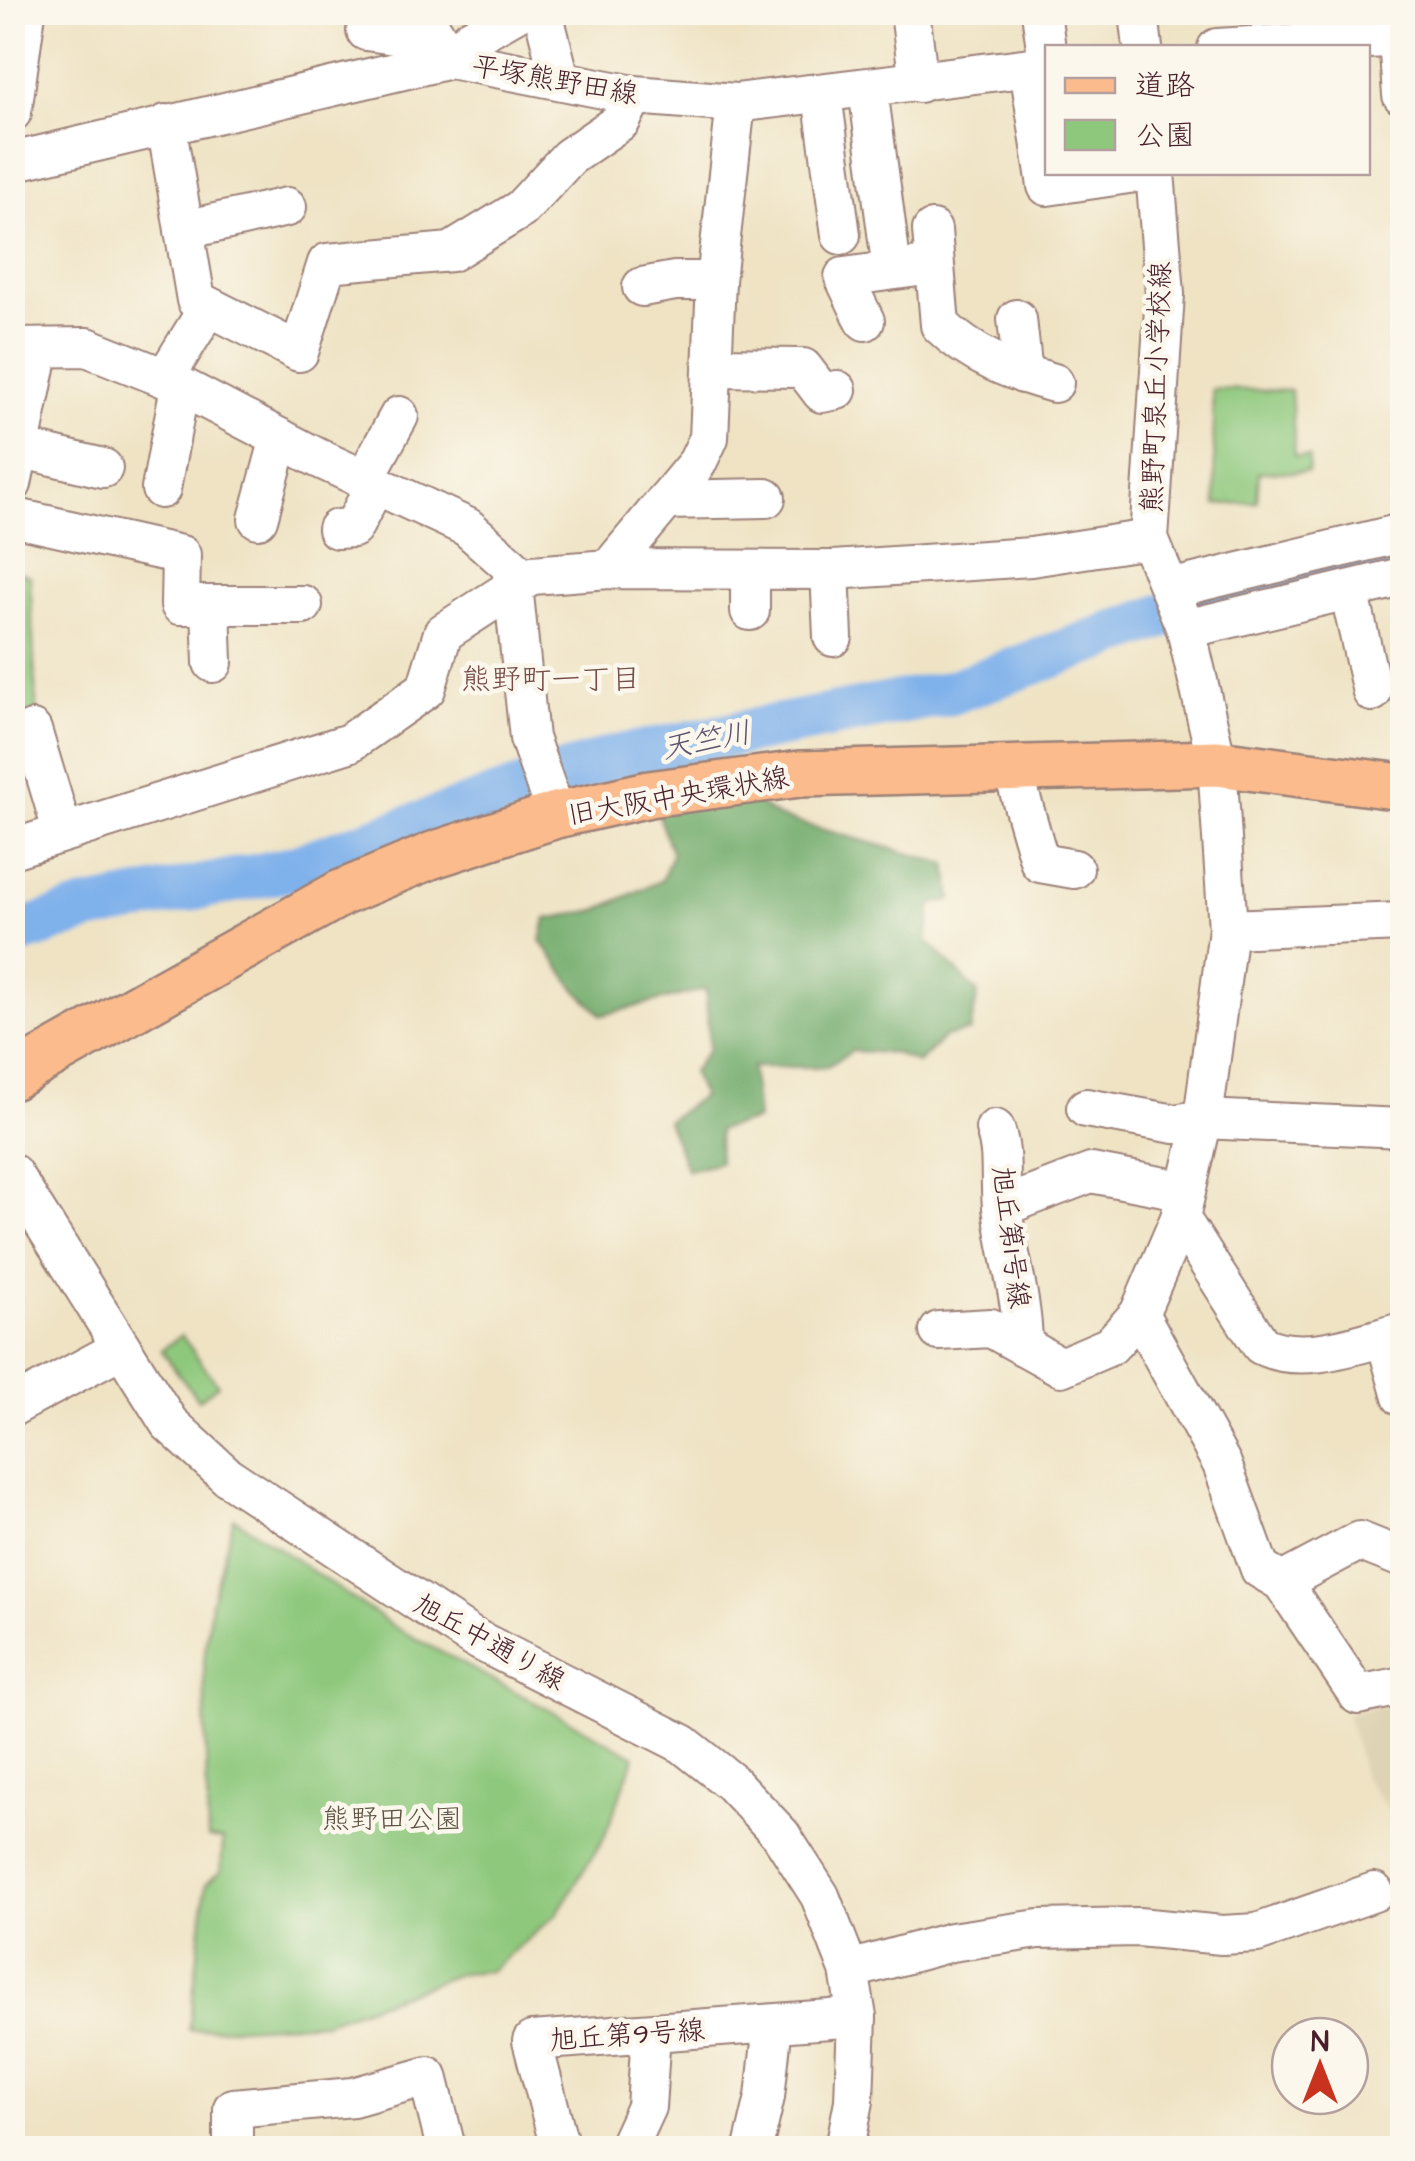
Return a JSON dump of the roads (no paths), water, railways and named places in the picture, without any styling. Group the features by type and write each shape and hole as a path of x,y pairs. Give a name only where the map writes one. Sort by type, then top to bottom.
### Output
{"main road":[{"name":"旧大阪中央環状線","path":"12,1077 341,893 433,856 548,792 1012,766 1217,762 1402,787"}],"street":[{"path":"12,112 26,12"},
{"path":"366,31 471,38 517,12"},
{"path":"543,12 560,78"},
{"path":"910,12 920,83"},
{"path":"1041,12 1045,134"},
{"path":"1139,12 1144,45"},
{"path":"1286,45 1399,29 1402,95"},
{"name":"平塚熊野田線","path":"12,162 166,124 437,38 560,78 634,95 736,104 1041,65"},
{"path":"868,89 892,270"},
{"path":"166,124 196,300 299,352 327,263 452,252 521,209 568,157 621,121 634,95"},
{"path":"822,95 842,235"},
{"path":"609,569 696,463 709,438 716,367 716,281 736,104"},
{"path":"1047,175 1048,186 1122,175"},
{"name":"熊野町泉丘小学校線","path":"1024,1346 1061,1367 1110,1346 1138,1314 1183,1205 1204,1120 1228,929 1217,762 1178,609 1149,538 1165,294 1155,175"},
{"path":"184,230 286,208"},
{"path":"865,321 844,278 892,270 932,247 940,325 970,350 1039,378 1018,319"},
{"path":"642,287 675,281 716,281"},
{"path":"161,489 173,382 208,308"},
{"path":"102,468 16,468 26,348 88,347 173,382 467,527 510,566 515,583 529,738 548,792"},
{"path":"716,367 803,368 822,393 837,390"},
{"path":"337,529 353,528 399,416"},
{"path":"258,519 280,438"},
{"path":"666,500 766,498"},
{"path":"12,517 181,555 180,604 303,604"},
{"path":"1178,609 1402,533"},
{"path":"12,848 350,743 426,689 443,633 532,574 609,569 830,570 1031,558 1149,538"},
{"path":"830,570 833,637"},
{"path":"750,571 750,612"},
{"path":"1178,609 1349,590 1402,577"},
{"path":"1349,590 1372,692"},
{"path":"211,604 213,663"},
{"path":"32,730 29,781 62,830"},
{"path":"1012,766 1040,863 1074,869"},
{"path":"1228,929 1402,922"},
{"path":"1086,1108 1175,1124 1204,1120 1402,1128"},
{"name":"旭丘第1号線","path":"995,1129 1001,1145 1002,1207 1023,1312 1024,1346"},
{"name":"旭丘中通り線","path":"12,1172 169,1423 226,1476 472,1637 683,1744 731,1782 781,1835 820,1896 849,1970 857,2018 854,2101 844,2148"},
{"path":"1002,1207 1091,1173 1183,1205 1261,1344 1279,1354 1299,1355 1394,1335 1402,1397"},
{"path":"1138,1314 1222,1464 1260,1569 1282,1582 1358,1695 1402,1686"},
{"path":"939,1331 992,1328 1024,1346"},
{"path":"12,1407 120,1349"},
{"path":"1282,1582 1360,1542 1402,1558"},
{"path":"849,1970 951,1942 1039,1929 1206,1930 1222,1935 1268,1931 1374,1892"},
{"name":"旭丘第9号線","path":"560,2148 532,2041 857,2018"},
{"path":"753,2148 765,2097 772,2024"},
{"path":"628,2148 646,2107 651,2034"},
{"path":"233,2148 233,2108 353,2097 428,2076 446,2148"}],"waterway":[{"name":"天竺川","path":"12,935 86,910 286,870 612,758 949,693 1163,616 1402,555"}],"district":[{"name":"熊野町一丁目","path":"551,679"}],"park label":[{"name":"熊野田公園","path":"392,1818"}]}
